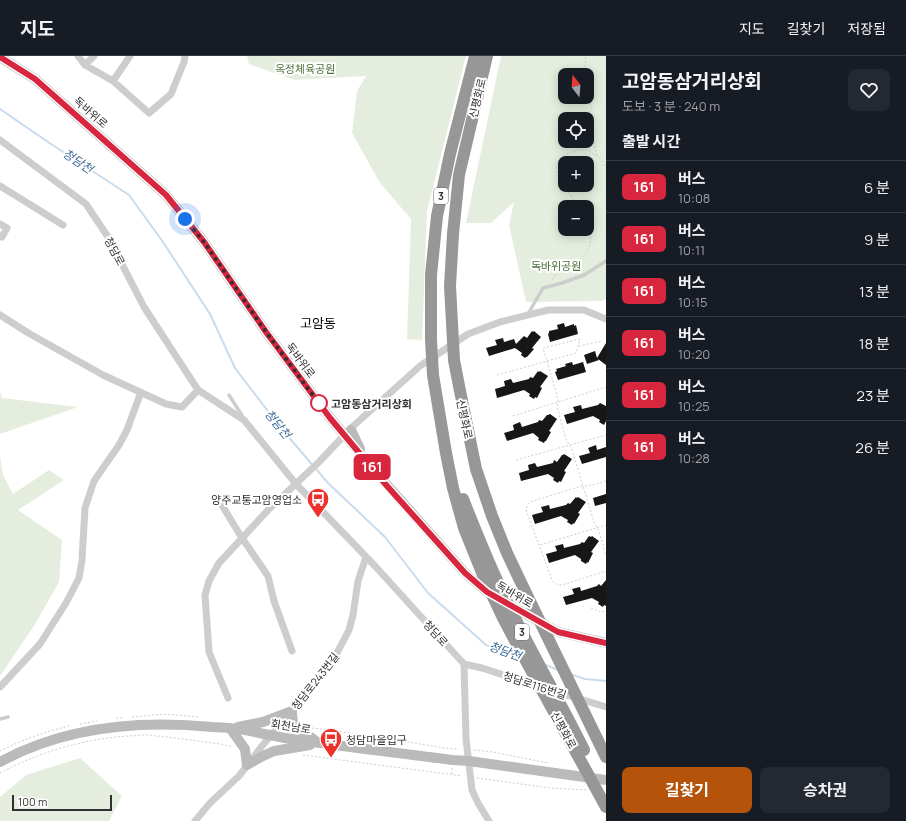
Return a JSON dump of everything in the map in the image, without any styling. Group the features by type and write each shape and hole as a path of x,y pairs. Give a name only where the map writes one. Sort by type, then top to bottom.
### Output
{"highway":[{"name":"신평화로","path":"475,56 450,154 437,216 432,275 431,340 433,375 453,488 464,528 485,580 503,618 552,708 584,758"},
{"name":"신평화로","path":"487,56 459,175 450,286 454,360 476,469 492,516 507,553 545,634 606,757"},
{"name":"신평화로","path":"446,453 480,543 510,609 569,720 584,758 605,800"}],"main road":[{"name":"독바위로","path":"0,57 35,79 166,195 204,242 266,332 330,418 349,431 367,461 387,486 465,573 487,592 558,632 606,643"},
{"path":"292,711 294,724 320,743 274,751 247,765 245,749 230,728 263,722 292,711"},
{"name":"회천남로","path":"0,762 54,740 101,729 156,724 190,725 238,729 320,743 469,761 606,780"}],"street":[{"path":"78,56 85,64 113,81 149,113 171,94 185,56"},
{"path":"85,64 94,56"},
{"path":"113,81 130,56"},
{"name":"청담로","path":"0,140 86,204 108,237 144,307 198,390 244,420 298,482 464,664"},
{"path":"0,186 62,225"},
{"path":"0,224 7,228 2,237 0,236"},
{"path":"228,698 209,652 205,595 208,581 219,563 269,509 332,447 420,366 468,334 500,322 548,310 584,310 606,319"},
{"path":"0,315 30,334 103,375 166,404 182,407 198,390"},
{"path":"0,687 40,644 66,603 79,578 82,560 85,508 94,481 119,445 127,430 140,392"},
{"path":"220,502 268,576 274,601 292,651"},
{"name":"청담로243번길","path":"195,821 210,803 239,776 328,667 349,630 353,616 358,581 366,557"},
{"path":"464,664 466,739 472,790 478,804 489,821"},
{"name":"청담로116번길","path":"464,664 482,668 606,707"}],"lane":[{"path":"527,315 543,288 584,275 606,261"},
{"path":"229,394 244,420"},
{"path":"0,719 8,717"}],"path":[{"path":"585,68 586,56"},
{"path":"594,143 597,156"},
{"path":"574,200 556,172 556,165 560,158 566,154 581,149 589,151 597,156 606,167"},
{"path":"550,286 556,272 562,266 580,260 587,251 591,241 590,236"},
{"path":"497,375 547,361 576,353 580,338 543,348 547,361 558,399 557,407 566,438 572,450 606,556"},
{"path":"578,346 602,341"},
{"path":"513,416 606,387"},
{"path":"516,460 606,435"},
{"path":"606,481 594,485 578,487 530,502 526,510 554,583 562,585 606,571"},
{"path":"539,545 606,525"},
{"path":"592,608 601,612 606,611"},
{"path":"308,727 452,749"},
{"path":"0,773 45,754 77,744 114,737 144,735 221,744 234,747"},
{"path":"474,750 492,752 551,764"},
{"path":"302,755 452,775"},
{"path":"484,779 550,788 588,790"}],"green space":[{"name":"옥정체육공원","path":"247,56 466,56 427,211 422,340 407,339 411,219 380,183 352,133 357,91 366,76 294,80 249,64"},
{"name":"독바위공원","path":"501,56 606,56 606,299 602,301 526,302 509,225 514,202 491,223 466,223"},
{"path":"0,391 2,398 78,407 0,434"},
{"path":"0,455 3,475 13,494 49,470 64,480 18,510 62,540 59,582 34,626 0,676"},
{"path":"80,758 122,796 109,821 0,821 0,797 26,775"}],"building":[{"path":"564,323 565,327 574,324 574,326 576,325 578,334 550,342 548,334 549,331 558,329 557,325"},
{"path":"532,331 541,337 527,357 525,358 521,355 522,353 515,348 489,356 486,348 497,345 495,340 503,338 504,342 514,339 516,344 524,336 527,338"},
{"path":"606,343 606,365 598,359 599,360 587,364 584,355 595,351 597,358"},
{"path":"572,362 573,365 583,362 586,372 558,380 555,372 557,371 556,369 566,366 565,364"},
{"path":"538,371 548,376 540,387 542,388 537,398 535,397 534,399 529,396 530,394 524,390 497,398 495,389 505,386 504,381 511,379 513,383 529,379 530,377 533,378"},
{"path":"600,403 606,406 606,421 604,425 599,422 600,420 593,416 567,424 564,415 575,412 573,407 581,405 582,409 598,405"},
{"path":"550,414 557,419 549,431 551,432 544,443 538,440 539,438 533,433 507,441 504,433 514,430 513,425 520,422 522,427 538,422 539,420 542,421 547,415"},
{"path":"596,445 597,450 606,447 606,457 582,464 579,456 590,453 588,448"},
{"path":"564,454 572,459 564,471 566,472 561,482 559,481 558,483 553,480 554,478 548,474 521,481 519,473 529,470 528,465 535,463 537,467 553,463 554,460 557,462"},
{"path":"606,494 606,503 595,506 593,498"},
{"path":"576,497 586,502 578,513 580,514 574,524 573,523 572,525 567,522 568,520 561,516 535,524 532,515 543,512 541,507 549,505 550,509 566,505 568,503 570,504"},
{"path":"589,536 592,536 599,541 591,552 593,553 588,563 587,562 586,564 581,561 581,559 575,555 549,563 546,554 557,551 555,546 563,544 564,548 580,544 582,542 584,543"},
{"path":"606,580 606,606 604,605 603,607 598,604 599,602 592,598 566,605 563,597 574,594 572,589 580,587 581,591 599,584 601,586"}],"waterway":[{"name":"청담천","path":"0,109 129,195 163,242 210,314 235,368 280,427 328,483 385,537 428,593 486,645 519,656"},
{"name":"청담천","path":"546,665 558,670"},
{"name":"청담천","path":"570,674 585,679 606,681"}],"bus line":[{"name":"161","path":"0,57 35,79 166,195 204,242 266,332 330,418 387,486 465,573 487,592 558,632 606,643"}],"place":[{"name":"고암동삼거리상회","path":"319,403"},
{"name":"양주교통고암영업소","path":"318,518"},
{"name":"청담마을입구","path":"331,758"}],"district":[{"name":"고암동","path":"318,323"}],"route":[{"path":"185,219 204,242 266,332 321,406 319,403"}]}
